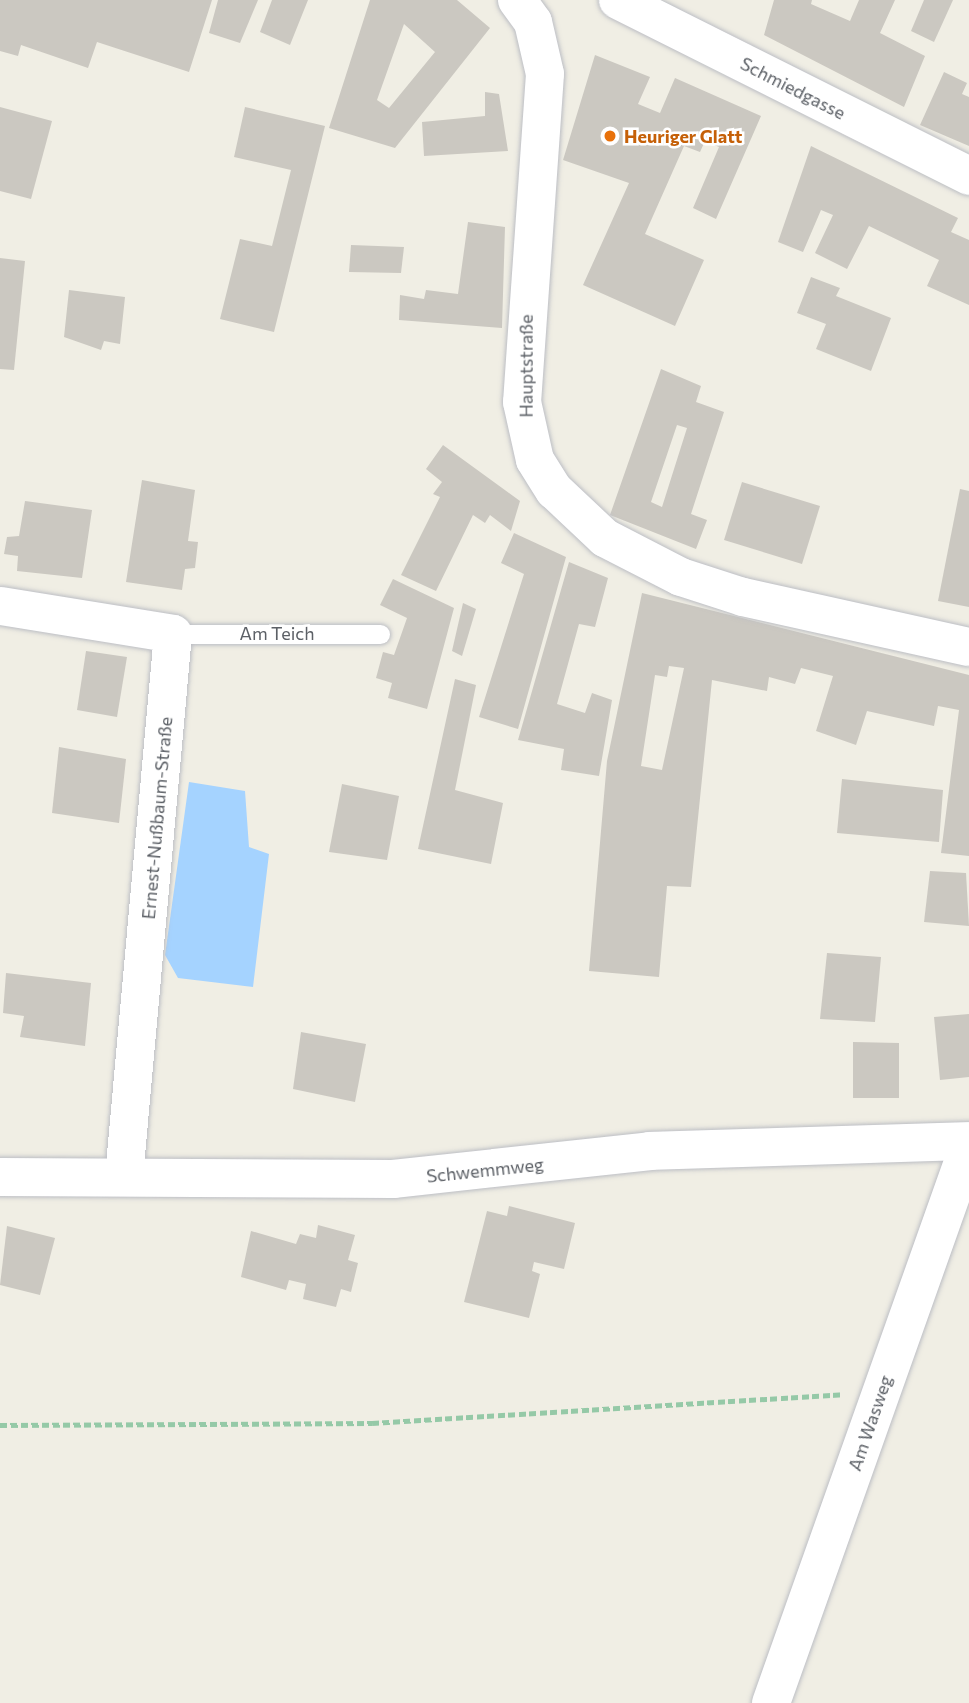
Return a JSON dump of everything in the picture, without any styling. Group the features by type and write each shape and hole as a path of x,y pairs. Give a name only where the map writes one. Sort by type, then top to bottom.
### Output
{"street":[{"name":"Hauptstraße","path":"517,0 533,22 545,74 522,402 535,460 554,490 605,538 681,577 743,597 969,648"},
{"name":"Schmiedgasse","path":"618,0 969,176"},
{"path":"1,606 173,634"},
{"name":"Ernest-Nußbaum-Straße","path":"124,1177 173,634"},
{"name":"Schwemmweg","path":"0,1177 393,1179 650,1151 966,1141"},
{"name":"Am Wasweg","path":"771,1703 963,1163 966,1141"}],"lane":[{"name":"Am Teich","path":"173,634 380,634"}],"path":[{"path":"0,1425 372,1423 797,1393 852,1395 877,1404"}],"water":[{"path":"189,782 245,791 249,847 269,854 253,987 178,978 165,955"}],"building":[{"path":"0,0 212,0 189,72 97,42 88,68 21,45 18,56 0,51"},
{"path":"218,0 258,0 240,43 209,33"},
{"path":"272,0 308,0 290,45 260,32"},
{"path":"370,0 457,0 490,28 395,148 329,128","holes":["404,24 435,52 389,108 377,100"]},
{"path":"774,0 812,0 811,4 850,21 859,0 895,0 880,33 925,56 904,107 764,35"},
{"path":"924,0 953,0 934,42 911,31"},
{"path":"595,55 650,77 638,104 660,113 675,78 761,116 716,219 693,208 719,147 705,141 700,152 684,146 645,234 704,260 675,326 583,285 629,183 563,160"},
{"path":"944,72 967,83 962,94 969,97 969,146 920,125"},
{"path":"485,92 499,94 508,151 424,156 422,122 485,116"},
{"path":"0,107 52,121 31,199 0,191"},
{"path":"245,107 325,126 274,332 220,319 240,239 272,246 291,170 234,157"},
{"path":"811,146 958,218 951,232 969,240 969,305 927,286 939,260 869,226 847,269 815,253 833,215 821,210 803,252 778,242"},
{"path":"468,222 505,227 502,328 399,320 400,295 424,299 426,290 458,294"},
{"path":"351,245 404,247 401,273 349,272"},
{"path":"0,258 25,261 14,370 0,369"},
{"path":"811,277 840,288 836,296 891,318 871,371 816,349 826,324 797,313"},
{"path":"69,290 125,297 120,344 104,341 101,350 64,337"},
{"path":"661,369 701,386 696,402 724,412 691,514 707,520 696,549 610,515","holes":["677,425 687,428 662,507 651,502"]},
{"path":"443,445 520,501 511,531 490,515 485,523 473,515 436,591 401,575 440,497 433,494 442,482 426,469"},
{"path":"142,480 195,490 188,541 198,542 195,568 185,569 182,590 126,582"},
{"path":"742,482 820,506 802,564 724,540"},
{"path":"960,489 969,491 969,607 938,601"},
{"path":"25,501 92,510 82,578 17,571 18,556 4,554 7,537 19,536"},
{"path":"514,533 566,557 518,729 479,717 524,574 501,563"},
{"path":"569,562 608,578 595,627 579,624 557,704 585,713 592,693 612,700 599,776 561,770 564,749 518,740"},
{"path":"393,579 454,608 427,709 388,698 392,683 376,678 383,652 394,655 407,618 380,605"},
{"path":"642,593 969,675 969,856 941,853 959,710 938,706 934,726 867,711 856,745 816,731 833,676 801,668 795,684 769,677 767,691 712,680 691,887 667,886 659,977 589,971 607,761","holes":["669,666 684,668 662,770 641,766 655,675 667,677"]},
{"path":"463,603 476,609 462,656 452,651"},
{"path":"86,651 127,657 117,717 77,710"},
{"path":"455,679 476,685 455,790 503,803 491,864 418,849"},
{"path":"59,747 126,759 119,823 52,813"},
{"path":"842,779 943,790 939,842 837,833"},
{"path":"342,784 399,796 387,860 329,852"},
{"path":"930,871 966,873 969,926 924,922"},
{"path":"827,953 881,957 875,1022 820,1019"},
{"path":"6,973 91,983 85,1046 20,1037 24,1016 3,1013"},
{"path":"969,1014 969,1077 940,1080 934,1017"},
{"path":"301,1032 366,1044 355,1102 293,1089"},
{"path":"853,1042 899,1043 899,1098 853,1098"},
{"path":"509,1206 575,1223 564,1269 534,1262 532,1271 540,1274 529,1318 464,1302 487,1211 507,1216"},
{"path":"318,1225 355,1235 348,1260 358,1263 351,1292 341,1289 336,1307 303,1299 306,1284 289,1280 286,1290 241,1277 251,1231 296,1244 300,1234 316,1238"},
{"path":"7,1226 55,1238 40,1295 0,1285"}],"place":[{"name":"Heuriger Glatt","path":"610,136"}]}
